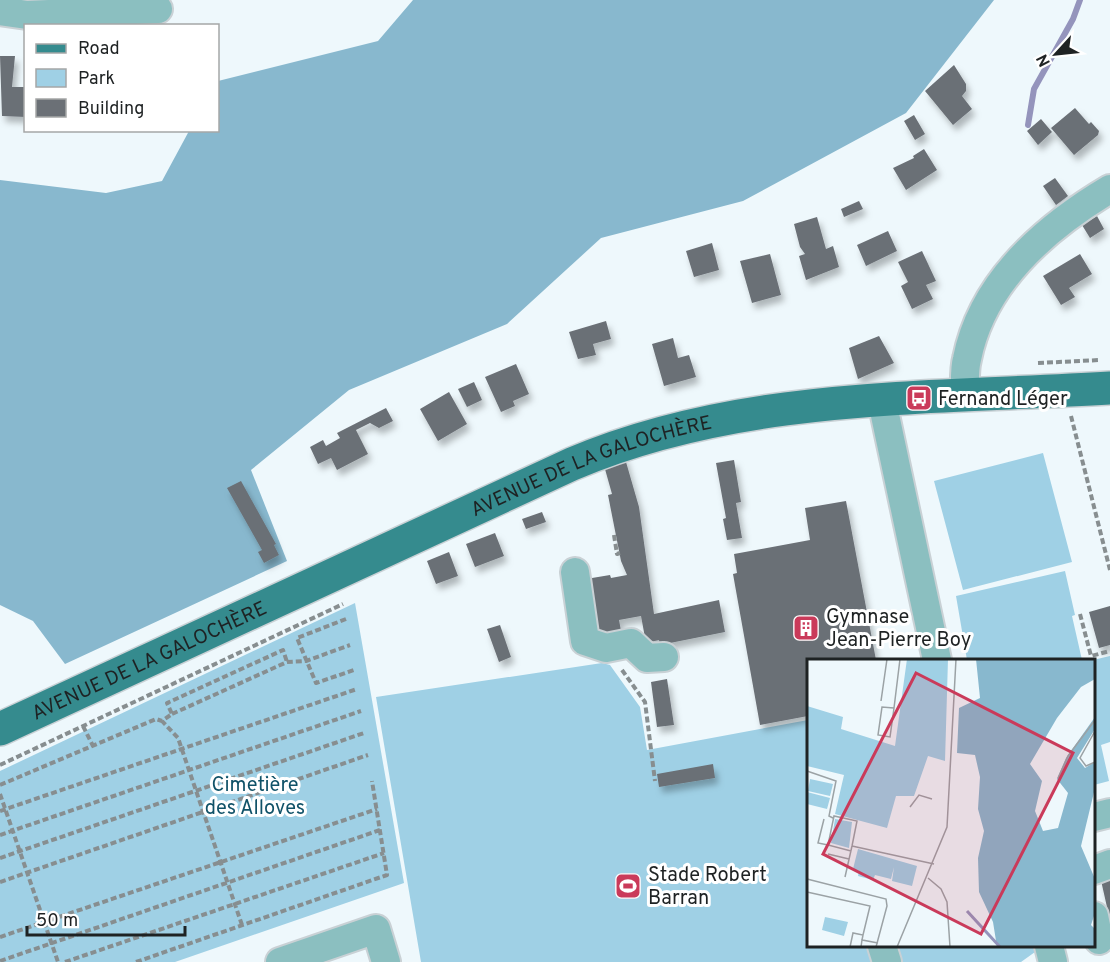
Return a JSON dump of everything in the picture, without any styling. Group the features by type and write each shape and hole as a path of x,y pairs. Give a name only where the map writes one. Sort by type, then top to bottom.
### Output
{"main road":[{"name":"AVENUE DE LA GALOCHÈRE","path":"0,729 612,447 669,429 734,416 965,395 1072,375 1110,388"}],"street":[{"path":"0,11 27,15 158,9"},
{"path":"965,395 966,359 975,332 1002,282 1036,241 1056,224 1110,189"},
{"path":"882,401 937,659"},
{"path":"575,572 585,641 606,648 631,643 647,658 664,657"},
{"path":"1095,817 1110,813"},
{"path":"1095,870 1110,864"},
{"path":"280,962 376,929 386,962"},
{"path":"882,947 886,962"},
{"path":"1049,947 1053,962"}],"path":[{"path":"1110,360 1072,375 1071,418 1110,570"},
{"path":"614,535 617,554 620,553"},
{"path":"0,765 343,604"},
{"path":"1080,614 1091,656 1110,651"},
{"path":"346,619 297,638 316,683 354,670"},
{"path":"162,721 172,714 287,662 306,661 350,645"},
{"path":"606,648 645,702 655,781"},
{"path":"172,714 167,703 283,650 287,662"},
{"path":"0,811 357,689"},
{"path":"0,835 361,711"},
{"path":"0,785 156,719 162,721 178,738 182,748 242,925"},
{"path":"83,726 93,746"},
{"path":"0,858 364,733"},
{"path":"0,882 368,755"},
{"path":"136,962 387,875 372,782"},
{"path":"0,794 58,962"},
{"path":"0,937 376,809"},
{"path":"0,961 380,830"},
{"path":"65,962 384,853"}],"green space":[{"path":"1043,453 1072,562 963,590 934,481"},
{"path":"1065,571 1082,659 967,659 956,596"},
{"name":"Cimetière des Alloves","path":"355,603 404,883 175,962 0,962 0,771"},
{"path":"1110,656 1110,742 1101,745 1109,781 1095,785 1095,660"},
{"path":"602,663 610,665 640,707 647,750 807,720 807,947 869,947 873,962 421,962 376,697"},
{"path":"888,947 1037,947 1035,952 1021,962 891,962"}],"shaded area":[{"path":"413,0 994,0 906,113 743,201 601,238 507,324 349,390 251,470 287,561 65,664 33,621 0,605 0,180 106,193 162,181 188,132 219,132 219,81 378,41"}],"building":[{"path":"0,56 15,56 12,87 24,87 24,117 2,116"},
{"path":"954,65 966,84 966,91 962,96 972,109 953,125 925,91"},
{"path":"1075,108 1089,124 1091,122 1099,131 1098,135 1074,155 1051,128"},
{"path":"914,115 925,134 915,140 904,121"},
{"path":"1041,119 1052,132 1038,145 1027,131"},
{"path":"924,149 937,170 906,190 893,168 914,158 913,156"},
{"path":"1055,178 1068,196 1056,205 1043,186"},
{"path":"859,201 863,209 844,217 841,209"},
{"path":"1097,216 1104,229 1090,238 1082,225"},
{"path":"817,217 826,249 833,246 839,267 806,280 799,256 805,254 800,247 794,224"},
{"path":"888,231 897,251 866,266 857,245"},
{"path":"712,243 719,270 694,277 686,251"},
{"path":"922,251 936,281 926,285 933,299 912,309 901,286 908,282 898,262"},
{"path":"770,254 781,295 752,303 740,261"},
{"path":"1080,254 1092,274 1069,288 1075,297 1061,305 1043,276"},
{"path":"606,321 611,339 593,344 596,355 578,359 569,332"},
{"path":"879,336 894,363 858,379 849,348"},
{"path":"673,338 678,358 689,355 696,377 664,386 652,344"},
{"path":"516,364 529,394 513,401 515,406 501,412 485,377"},
{"path":"474,382 482,400 467,407 458,389"},
{"path":"449,392 467,424 438,441 420,409"},
{"path":"386,408 393,421 379,428 370,423 356,430 368,454 337,470 331,458 318,464 310,447 323,440 326,446 340,438 337,433"},
{"path":"624,455 639,507 654,614 719,600 725,632 660,645 659,640 646,643 641,616 619,620 622,636 592,642 580,580 627,575 621,561 608,495 612,494 603,462"},
{"path":"734,460 741,502 736,503 742,538 727,540 723,519 726,518 716,463"},
{"path":"241,481 276,544 274,545 279,555 264,563 258,552 262,550 227,488"},
{"name":"Gymnase Jean-Pierre Boy","path":"846,501 876,659 807,659 807,716 760,725 733,574 737,573 734,554 810,540 805,508"},
{"path":"542,512 546,522 526,529 522,519"},
{"path":"495,533 504,556 475,567 466,544"},
{"path":"449,552 458,576 436,584 427,561"},
{"path":"1110,606 1110,645 1099,648 1089,612"},
{"path":"500,625 511,657 499,662 487,629"},
{"path":"667,679 674,725 657,727 651,682"},
{"path":"713,764 715,778 659,787 657,774"},
{"path":"1110,874 1110,916 1109,916 1100,876"}],"waterway":[{"path":"1028,125 1034,89 1073,19 1080,0"}],"place":[{"name":"Fernand Léger","path":"919,398"},
{"name":"Gymnase Jean-Pierre Boy","path":"806,628"},
{"name":"Stade Robert Barran","path":"628,886"}]}
